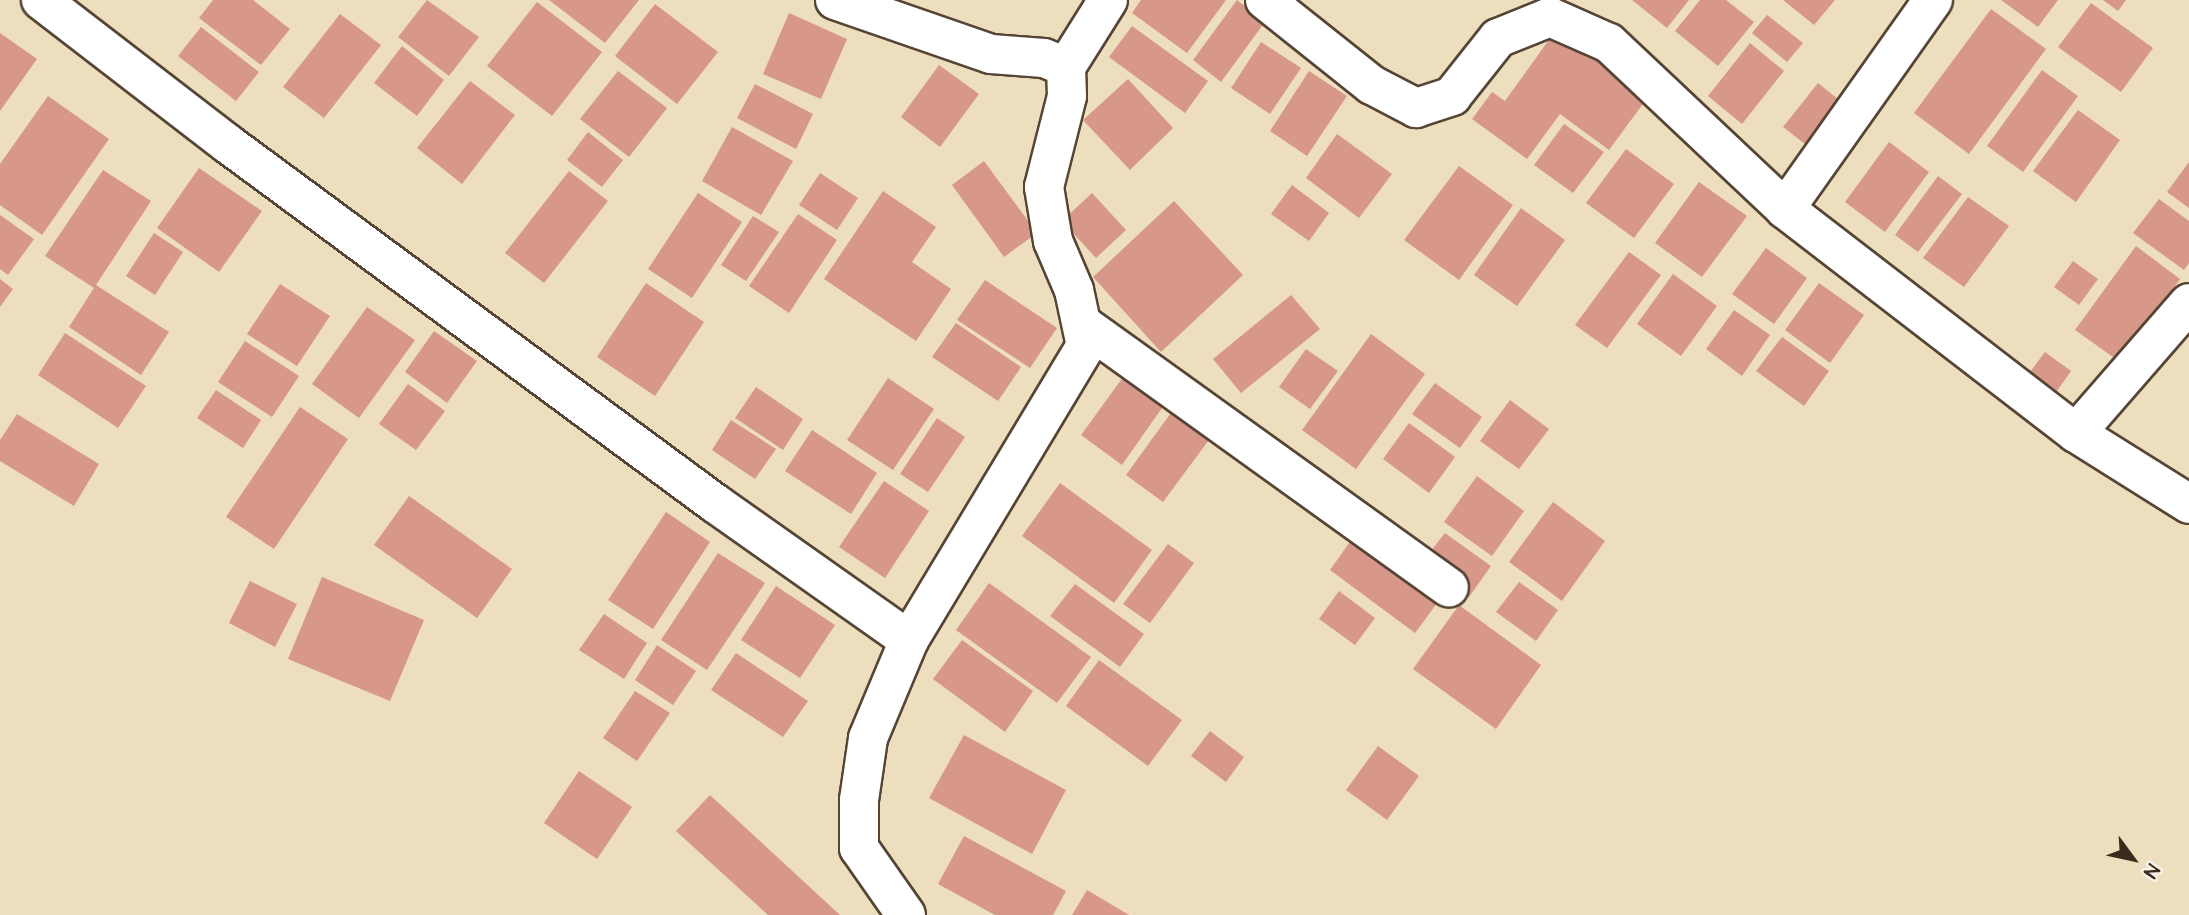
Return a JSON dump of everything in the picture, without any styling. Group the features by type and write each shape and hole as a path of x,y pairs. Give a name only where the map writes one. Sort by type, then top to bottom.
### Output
{"street":[{"path":"41,0 228,144 716,504 909,640"},
{"path":"835,0 991,54 1044,58 1066,67"},
{"path":"906,915 859,848 859,800 868,738 909,640 1071,378 1086,346 1085,326 1053,241 1044,187 1068,96 1066,67 1108,0"},
{"path":"1265,0 1372,85 1416,108 1452,96 1498,38 1550,17 1609,43 1785,209 2076,433 2189,504"},
{"path":"1785,209 1933,0"},
{"path":"2076,433 2189,303"},
{"path":"1085,326 1449,588"}],"building":[{"path":"213,0 253,0 290,29 261,65 199,18"},
{"path":"427,0 479,37 449,76 398,37"},
{"path":"549,0 639,0 605,43"},
{"path":"1141,0 1226,0 1187,53 1132,13"},
{"path":"1237,0 1265,22 1221,82 1193,60"},
{"path":"1632,0 1689,0 1667,28"},
{"path":"1700,0 1726,0 1754,22 1718,66 1675,31"},
{"path":"1783,0 1835,0 1814,25"},
{"path":"2001,0 2058,0 2038,27"},
{"path":"2103,0 2126,0 2118,11"},
{"path":"537,2 602,52 552,116 487,66"},
{"path":"2091,3 2153,48 2121,92 2058,47"},
{"path":"655,4 718,52 677,104 615,56"},
{"path":"1991,9 2046,49 1969,154 1914,113"},
{"path":"789,13 847,39 821,99 763,74"},
{"path":"340,14 381,45 324,118 283,87"},
{"path":"1767,15 1803,43 1787,62 1752,33"},
{"path":"1132,26 1208,81 1185,113 1109,57"},
{"path":"201,27 259,72 236,101 178,56"},
{"path":"1556,30 1648,97 1609,150 1560,114 1527,159 1472,119 1492,92 1505,101"},
{"path":"0,33 37,59 0,111"},
{"path":"1261,42 1301,68 1270,114 1231,88"},
{"path":"1750,43 1784,71 1742,124 1708,96"},
{"path":"402,46 444,80 417,116 374,83"},
{"path":"939,65 979,94 940,147 901,117"},
{"path":"2042,70 2078,96 2023,172 1987,146"},
{"path":"618,71 667,108 629,157 580,119"},
{"path":"1309,71 1347,96 1307,156 1270,131"},
{"path":"1128,79 1173,128 1130,170 1083,120"},
{"path":"470,81 515,115 462,184 417,148"},
{"path":"1818,83 1849,108 1814,151 1783,127"},
{"path":"755,84 813,114 796,149 737,118"},
{"path":"48,96 109,139 42,235 0,205 0,164"},
{"path":"2078,110 2120,140 2076,202 2033,171"},
{"path":"1564,124 1604,152 1573,193 1534,165"},
{"path":"732,127 793,161 761,215 702,181"},
{"path":"588,132 623,160 602,187 567,160"},
{"path":"1337,134 1392,174 1359,218 1306,178"},
{"path":"1889,142 1929,172 1885,232 1845,202"},
{"path":"1626,149 1674,184 1634,238 1586,203"},
{"path":"984,161 1037,233 1004,257 952,185"},
{"path":"2189,162 2189,208 2167,192"},
{"path":"1459,166 1513,205 1459,280 1404,240"},
{"path":"199,168 262,211 219,272 157,228"},
{"path":"103,170 151,201 96,285 169,332 141,375 69,327 94,288 45,256"},
{"path":"569,171 608,201 544,283 505,253"},
{"path":"820,173 858,198 837,230 799,205"},
{"path":"1938,176 1962,194 1918,252 1895,235"},
{"path":"1699,182 1747,216 1702,277 1655,243"},
{"path":"1292,185 1329,213 1309,241 1271,214"},
{"path":"883,191 936,227 912,262 951,289 916,341 824,279"},
{"path":"698,193 742,222 692,298 648,269"},
{"path":"1092,193 1126,230 1096,258 1062,221"},
{"path":"1968,197 2009,226 1964,287 1923,258"},
{"path":"2159,199 2189,221 2189,263 2184,270 2133,233"},
{"path":"1174,201 1243,275 1161,352 1093,277"},
{"path":"1521,208 1565,240 1517,306 1474,275"},
{"path":"798,214 837,240 789,313 749,286"},
{"path":"0,215 34,239 8,275 0,269"},
{"path":"753,216 779,232 746,281 721,265"},
{"path":"154,233 183,252 155,295 126,276"},
{"path":"2136,246 2180,279 2120,362 2075,330"},
{"path":"1766,248 1807,278 1774,324 1732,294"},
{"path":"1629,252 1661,275 1607,348 1575,325"},
{"path":"2073,261 2098,279 2079,305 2054,287"},
{"path":"1673,274 1717,306 1681,356 1637,324"},
{"path":"0,279 13,289 0,307"},
{"path":"985,280 1057,328 1030,368 957,320"},
{"path":"646,283 704,322 655,396 597,357"},
{"path":"1819,283 1864,315 1830,363 1785,330"},
{"path":"280,284 330,316 297,366 247,334"},
{"path":"1291,295 1320,329 1241,393 1213,359"},
{"path":"367,307 415,340 359,418 312,384"},
{"path":"1734,310 1770,335 1742,376 1706,349"},
{"path":"956,323 1021,367 998,401 932,357"},
{"path":"434,331 477,361 447,403 405,372"},
{"path":"65,333 146,386 118,428 38,375"},
{"path":"1371,334 1425,374 1356,469 1302,430"},
{"path":"1782,337 1829,371 1804,406 1756,371"},
{"path":"245,341 299,376 272,417 218,382"},
{"path":"1306,349 1338,371 1310,409 1279,387"},
{"path":"2045,352 2071,371 2057,391 2030,372"},
{"path":"1129,369 1169,398 1122,465 1081,435"},
{"path":"888,378 934,409 893,470 847,440"},
{"path":"1435,383 1482,417 1460,448 1412,414"},
{"path":"408,384 445,411 416,450 379,424"},
{"path":"756,387 803,419 783,450 735,418"},
{"path":"216,390 261,420 243,448 197,418"},
{"path":"1181,399 1220,425 1163,502 1126,475"},
{"path":"1510,400 1549,429 1519,469 1480,441"},
{"path":"300,407 348,439 274,549 226,517"},
{"path":"17,414 99,464 74,506 0,461 0,440"},
{"path":"937,418 965,437 928,492 900,474"},
{"path":"731,420 776,449 755,479 712,450"},
{"path":"1409,423 1455,457 1429,493 1383,459"},
{"path":"812,430 877,473 851,514 785,471"},
{"path":"1477,476 1524,511 1492,556 1444,522"},
{"path":"884,481 929,511 885,578 839,547"},
{"path":"1060,483 1152,550 1114,603 1022,536"},
{"path":"409,496 512,569 477,618 374,545"},
{"path":"1553,502 1605,541 1562,601 1509,562"},
{"path":"666,512 710,542 653,629 608,600"},
{"path":"1445,533 1491,566 1469,597 1422,562"},
{"path":"1354,536 1440,599 1415,633 1330,570"},
{"path":"1168,544 1194,563 1150,623 1123,604"},
{"path":"718,553 765,583 707,670 661,640"},
{"path":"322,577 424,620 390,701 288,659"},
{"path":"250,581 297,604 275,647 229,623"},
{"path":"1519,582 1558,610 1536,641 1496,612"},
{"path":"989,583 1091,657 1057,703 956,630"},
{"path":"1075,584 1144,634 1120,667 1050,616"},
{"path":"776,586 835,625 800,678 741,640"},
{"path":"1339,591 1375,618 1355,645 1319,619"},
{"path":"1459,605 1541,665 1496,729 1413,669"},
{"path":"604,614 647,643 624,679 579,650"},
{"path":"962,640 1033,691 1005,732 933,679"},
{"path":"657,645 696,671 673,705 635,680"},
{"path":"736,653 808,701 783,737 711,690"},
{"path":"1099,660 1182,720 1148,766 1066,706"},
{"path":"635,691 670,713 637,761 603,738"},
{"path":"1210,731 1244,757 1226,782 1191,756"},
{"path":"964,735 1066,790 1032,854 929,798"},
{"path":"1378,746 1419,776 1387,820 1346,790"},
{"path":"579,771 632,807 597,859 544,823"},
{"path":"710,795 840,915 768,915 676,831"},
{"path":"964,836 1066,891 1053,915 995,915 938,884"},
{"path":"1087,890 1129,915 1072,915"}]}
